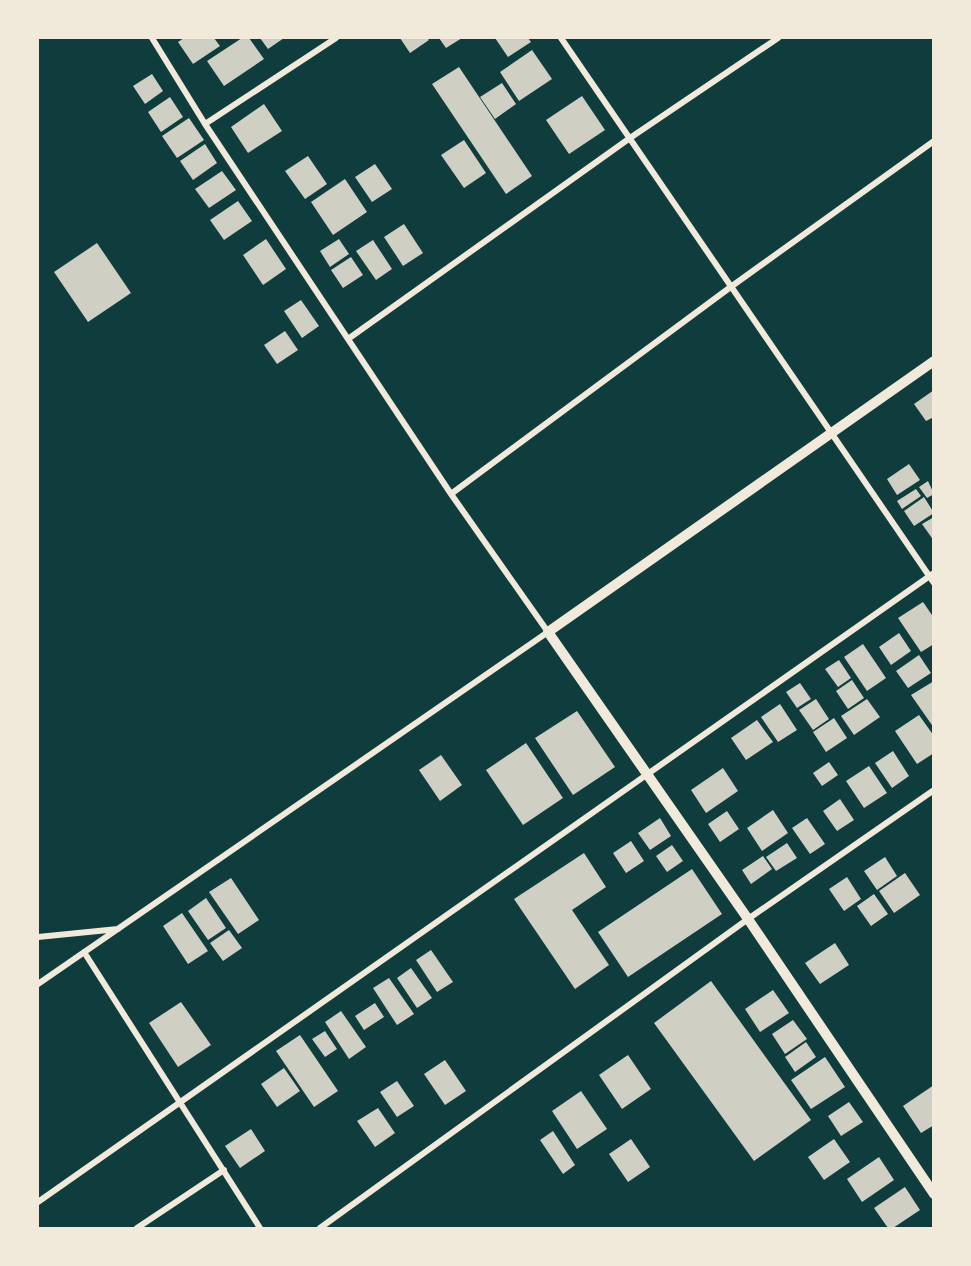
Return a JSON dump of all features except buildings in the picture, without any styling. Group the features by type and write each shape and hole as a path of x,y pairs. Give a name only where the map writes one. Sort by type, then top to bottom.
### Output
{"street":[{"path":"152,38 204,124 451,494 748,919 933,1194"},
{"path":"204,124 336,38"},
{"path":"561,38 830,433 931,575 933,583"},
{"path":"348,339 630,138 778,38"},
{"path":"451,494 933,141"},
{"path":"38,984 548,632 933,361"},
{"path":"38,1202 931,575"},
{"path":"320,1228 748,919 933,790"},
{"path":"38,937 122,928"},
{"path":"84,952 260,1228"},
{"path":"137,1228 224,1170"}]}
